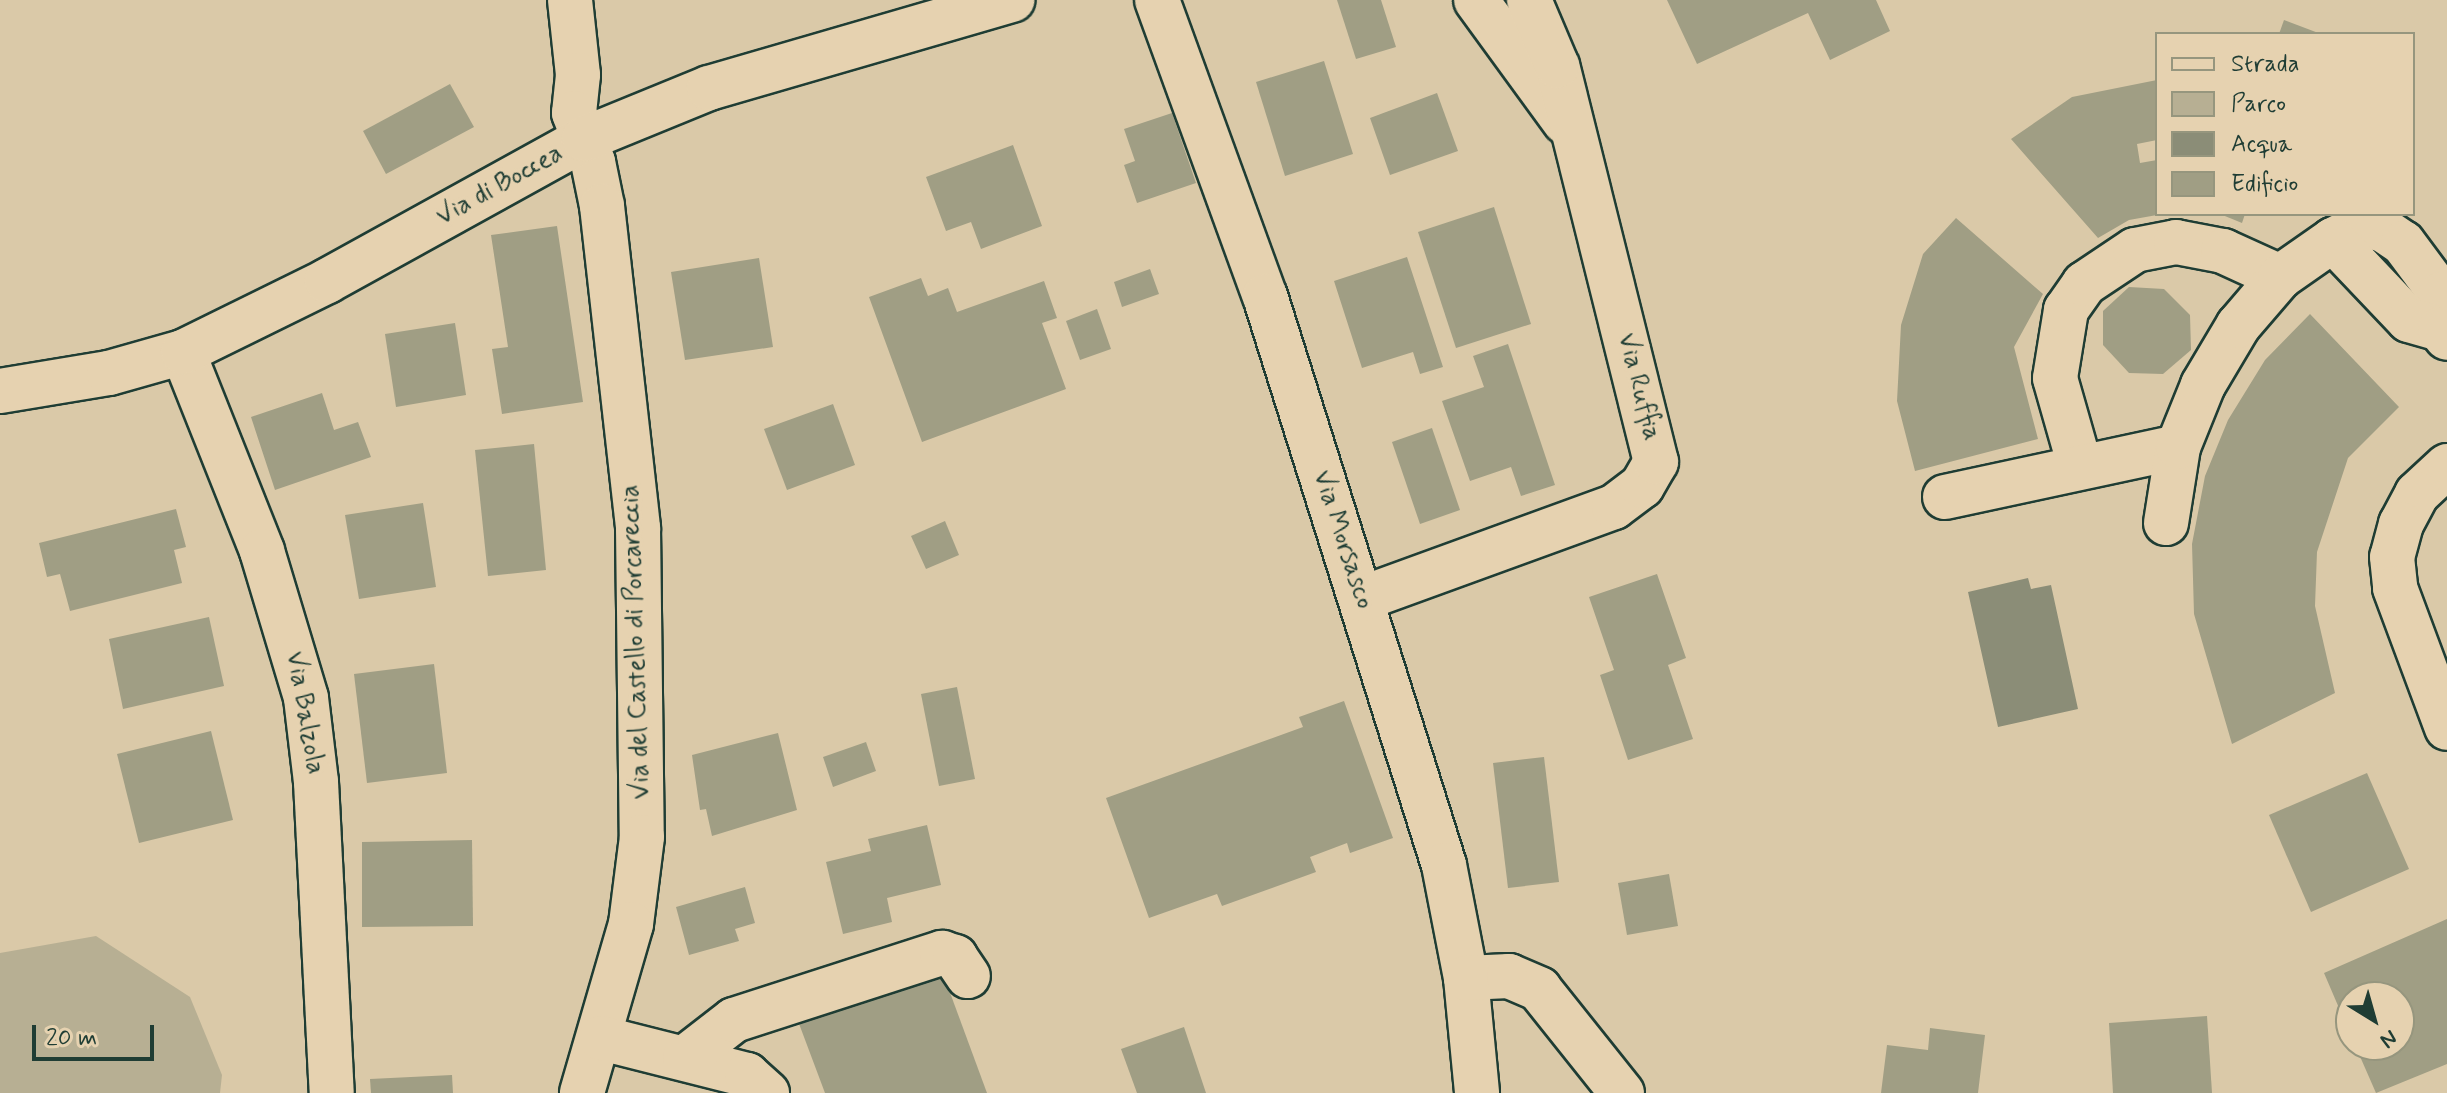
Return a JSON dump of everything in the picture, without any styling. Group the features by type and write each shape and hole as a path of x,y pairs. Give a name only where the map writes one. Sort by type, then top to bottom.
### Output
{"street":[{"name":"Via del Castello di Porcareccia","path":"570,0 578,75 574,113 602,206 638,559 642,837 631,924 601,1038 582,1093"},
{"name":"Via di Boccea","path":"0,391 109,373 183,352 327,281 584,139 709,88 926,11 1012,0"},
{"name":"Via Morsasco","path":"1157,0 1265,296 1444,865 1466,978 1477,1093"},
{"name":"Via Ruffia","path":"1476,0 1572,130"},
{"name":"Via Ruffia","path":"1361,599 1614,507 1652,474 1656,462 1557,66 1529,0"},
{"path":"2166,523 2178,447 2203,385 2238,326 2280,277 2333,240 2361,226 2382,229 2403,243 2441,294 2444,333"},
{"path":"2080,466 2055,378 2066,310 2084,284 2135,250 2176,242 2223,251 2280,277"},
{"name":"Via Balzola","path":"183,352 262,551 306,698 316,782 332,1093"},
{"path":"1945,497 2178,447"},
{"path":"2447,466 2417,494 2401,524 2392,557 2395,588 2447,728"},
{"path":"685,1058 734,1020 942,953 955,957 968,976"},
{"path":"1466,978 1509,976 1539,989 1622,1093"},
{"path":"601,1038 747,1075 767,1093"}],"green space":[{"path":"96,936 190,997 222,1075 220,1093 0,1093 0,953"}],"water":[{"path":"2028,578 2031,589 2051,585 2078,709 1998,727 1968,592"}],"building":[{"path":"1337,0 1381,0 1396,47 1356,59"},
{"path":"1667,0 1876,0 1890,31 1830,60 1808,13 1697,64"},
{"path":"2284,20 2316,32 2280,32"},
{"path":"1324,61 1353,154 1285,176 1256,82"},
{"path":"2155,80 2155,140 2137,144 2140,163 2155,160 2155,215 2129,220 2098,238 2011,139 2072,97"},
{"path":"450,84 474,127 386,174 363,131"},
{"path":"1437,93 1458,151 1390,175 1370,118"},
{"path":"1172,113 1196,183 1137,203 1124,165 1135,161 1124,129"},
{"path":"1013,145 1042,226 981,249 971,222 946,231 926,177"},
{"path":"1494,207 1531,324 1456,348 1418,232"},
{"path":"2225,216 2244,216 2242,223"},
{"path":"1956,218 2043,294 2014,347 2038,439 1915,471 1897,401 1901,325 1923,254"},
{"path":"557,226 583,402 502,414 492,349 508,347 491,235"},
{"path":"1407,257 1443,367 1420,374 1413,352 1362,368 1334,281"},
{"path":"759,258 773,347 685,360 671,272"},
{"path":"1150,269 1159,294 1122,307 1114,282"},
{"path":"921,278 928,296 948,288 957,312 1044,281 1057,318 1042,323 1066,389 922,442 869,297"},
{"path":"2129,287 2164,289 2190,315 2191,350 2163,374 2129,373 2103,345 2103,311"},
{"path":"1097,309 1111,349 1080,360 1066,321"},
{"path":"2310,314 2399,407 2348,458 2317,552 2315,606 2335,693 2232,744 2194,614 2192,544 2205,476 2228,420 2265,360"},
{"path":"455,323 466,395 396,407 385,334"},
{"path":"1508,344 1555,485 1521,496 1511,467 1470,481 1442,401 1484,387 1473,356"},
{"path":"322,393 334,430 358,422 371,457 275,490 251,417"},
{"path":"833,404 855,465 787,490 764,429"},
{"path":"1432,428 1460,510 1420,524 1392,442"},
{"path":"534,444 546,570 488,576 475,450"},
{"path":"423,503 436,587 359,599 345,515"},
{"path":"176,509 186,547 174,550 182,583 70,611 60,574 47,577 39,543"},
{"path":"945,521 959,555 926,569 911,536"},
{"path":"1657,574 1686,658 1668,665 1693,739 1628,760 1600,675 1614,670 1589,597"},
{"path":"209,617 224,686 123,709 109,639"},
{"path":"434,664 447,773 367,783 354,674"},
{"path":"957,687 975,779 939,786 921,694"},
{"path":"1344,701 1393,838 1350,853 1347,843 1310,857 1316,872 1222,906 1217,894 1149,918 1106,798 1303,727 1299,717"},
{"path":"211,731 233,820 139,843 117,754"},
{"path":"778,733 797,810 712,836 706,809 700,810 692,755"},
{"path":"866,742 876,771 833,787 823,757"},
{"path":"1544,757 1559,882 1508,888 1493,763"},
{"path":"2367,773 2409,869 2311,912 2269,815"},
{"path":"927,825 941,885 887,898 892,922 843,934 826,862 871,851 868,839"},
{"path":"472,840 473,926 362,927 362,842"},
{"path":"1669,874 1678,926 1627,935 1618,883"},
{"path":"745,887 755,923 735,929 739,941 689,955 676,907"},
{"path":"2447,919 2447,1064 2376,1093 2362,1061 2415,1061 2415,981 2335,981 2335,999 2324,973"},
{"path":"938,960 987,1093 825,1093 795,1013"},
{"path":"2207,1016 2212,1093 2113,1093 2109,1023"},
{"path":"1184,1027 1206,1093 1137,1093 1121,1049"},
{"path":"1930,1028 1985,1035 1978,1093 1881,1093 1887,1045 1928,1050"},
{"path":"452,1075 453,1093 371,1093 370,1079"}]}
